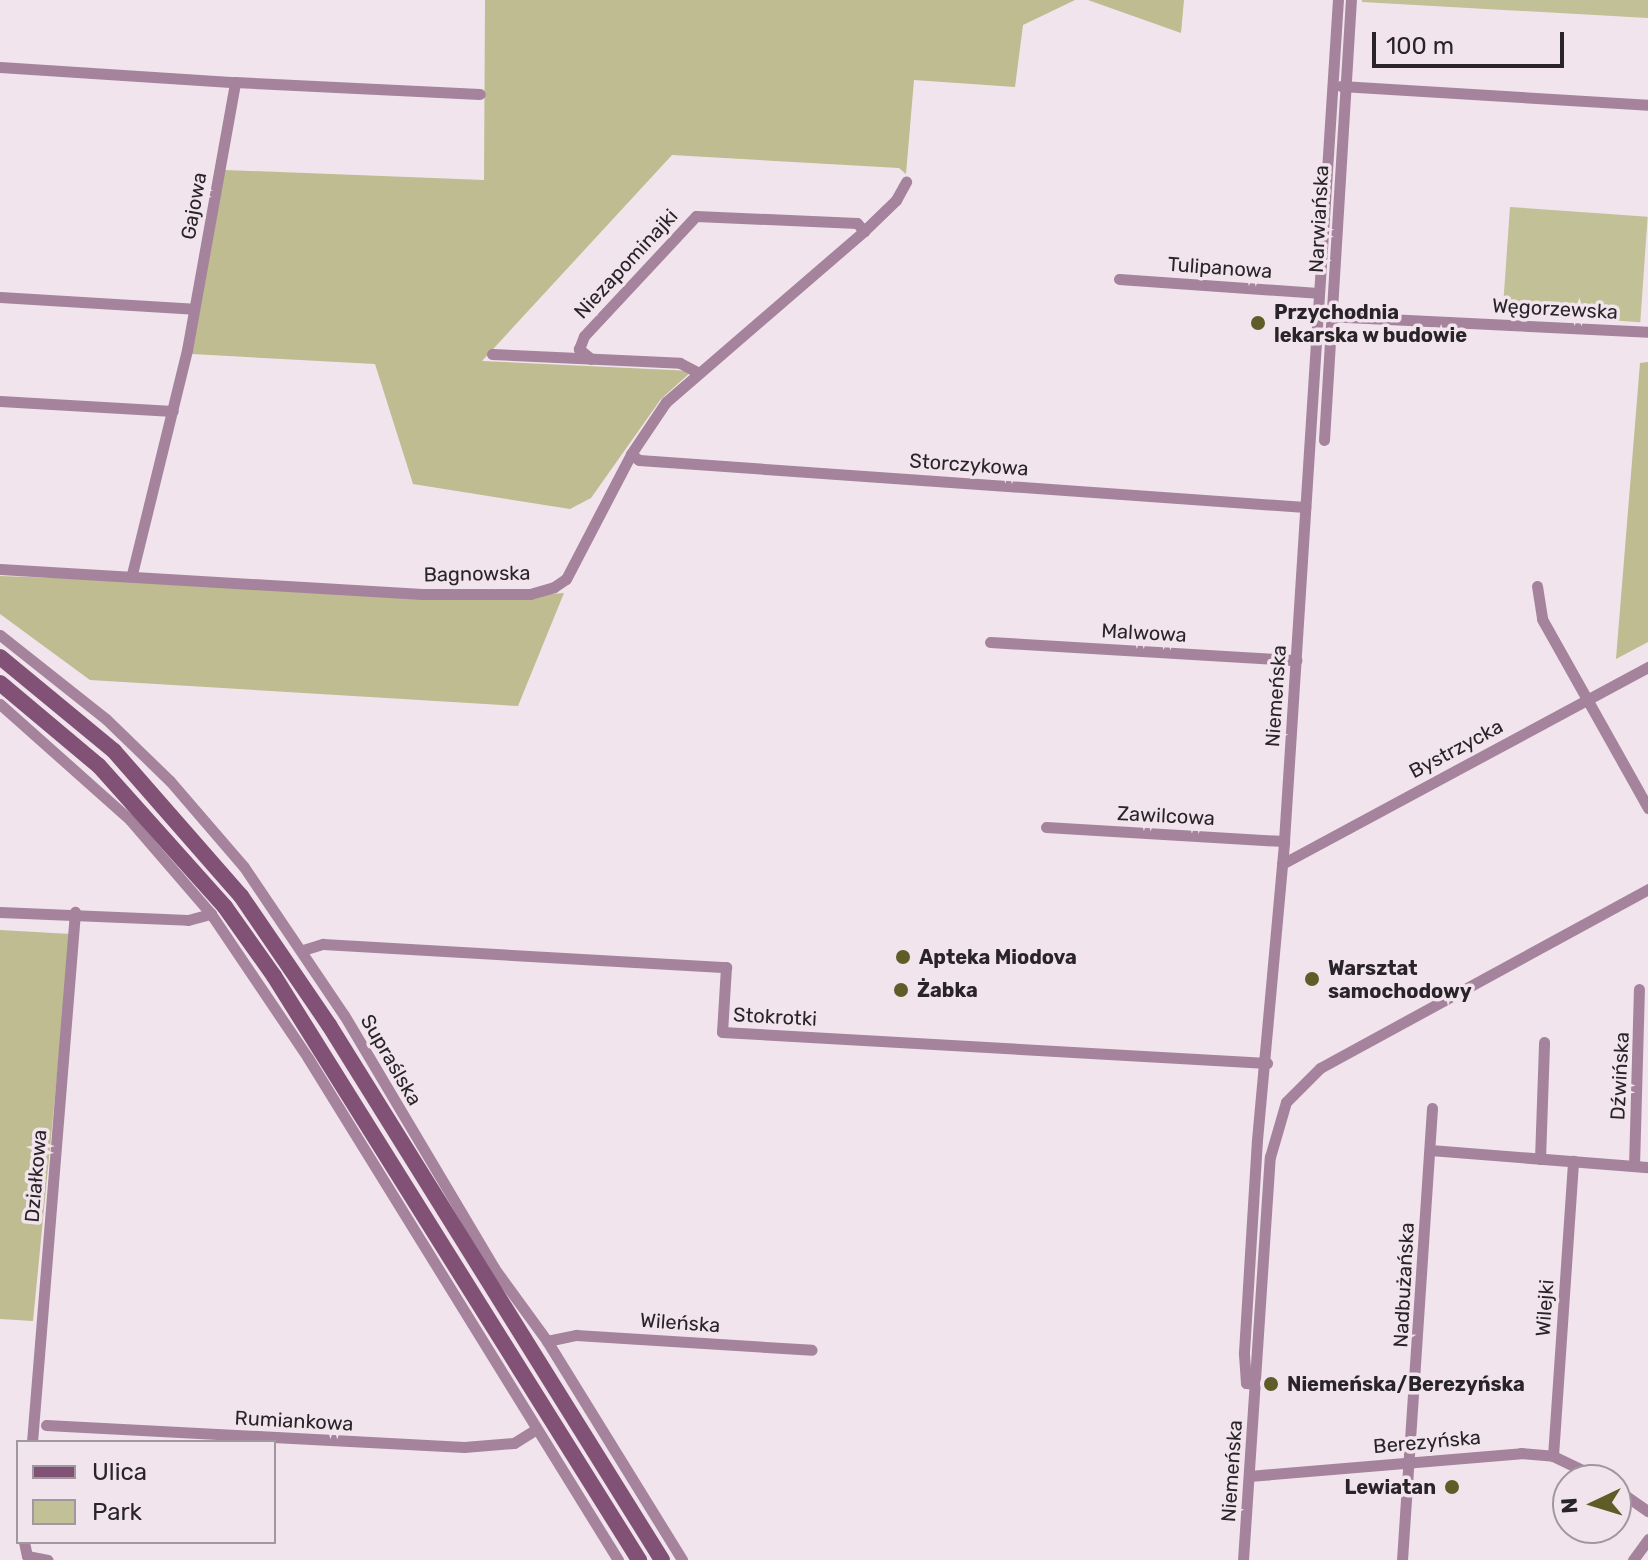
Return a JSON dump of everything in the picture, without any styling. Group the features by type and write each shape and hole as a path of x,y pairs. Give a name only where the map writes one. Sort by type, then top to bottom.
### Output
{"main road":[{"path":"0,657 114,751 241,896 313,1001 662,1560"},
{"path":"0,683 99,766 225,907 290,1000 639,1560"}],"street":[{"name":"Niemeńska","path":"1256,1384 1246,1383 1244,1352 1257,1140 1267,1063 1284,841 1318,293 1339,85 1338,0"},
{"name":"Narwiańska","path":"1324,440 1332,316 1339,85 1351,0"},
{"path":"0,67 480,94"},
{"name":"Gajowa","path":"132,574 173,411 235,82"},
{"path":"1339,85 1648,105"},
{"name":"Bagnowska","path":"0,569 132,574 422,594 530,594 566,579 631,454 666,402 697,372 864,231 896,200 906,182"},
{"name":"Niezapominajki","path":"591,359 579,349 584,336 696,216 857,223 864,231"},
{"name":"Tulipanowa","path":"1119,279 1318,293"},
{"path":"0,297 194,309"},
{"name":"Węgorzewska","path":"1317,315 1648,332"},
{"path":"492,354 680,363 697,372"},
{"path":"0,401 173,411"},
{"name":"Storczykowa","path":"631,454 639,460 1305,507"},
{"path":"1537,586 1542,619 1648,808"},
{"name":"Supraślska","path":"0,635 106,719 170,781 244,867 303,950 487,1255 547,1341 682,1560"},
{"name":"Malwowa","path":"990,642 1296,660"},
{"name":"Bystrzycka","path":"1282,864 1648,667"},
{"path":"0,704 130,820 211,914 308,1058 618,1560"},
{"name":"Zawilcowa","path":"1046,827 1284,841"},
{"name":"Niemeńska","path":"1243,1560 1271,1147 1276,1124 1294,1090 1320,1068 1648,889"},
{"path":"0,912 75,912 188,920 211,914"},
{"name":"Działkowa","path":"32,1440 75,912"},
{"name":"Stokrotki","path":"303,950 323,944 726,967 722,1032 1267,1063"},
{"name":"Dźwińska","path":"1634,1166 1639,989"},
{"path":"1540,1159 1544,1042"},
{"name":"Nadbużańska","path":"1402,1560 1412,1461 1432,1108"},
{"path":"1430,1150 1648,1167"},
{"name":"Wilejki","path":"1553,1456 1573,1161"},
{"name":"Wileńska","path":"547,1341 576,1335 812,1350"},
{"name":"Rumiankowa","path":"46,1425 464,1447 514,1443 536,1429"},
{"name":"Berezyńska","path":"1249,1476 1521,1453 1553,1456 1570,1464"},
{"path":"1633,1560 1648,1539"},
{"path":"24,1544 27,1556 48,1560"}],"green space":[{"path":"1362,0 1648,0 1648,18 1362,2"},
{"path":"1510,207 1648,217 1640,322 1503,313"}],"shaded area":[{"path":"485,0 1075,0 1023,25 1015,87 914,80 906,174 899,168 672,155 482,361 692,371 661,399 591,498 570,509 413,484 375,364 192,354 225,170 484,180"},
{"path":"1088,0 1184,0 1181,33"},
{"path":"1648,362 1648,642 1616,659 1640,363"},
{"path":"0,576 538,595 564,593 518,706 90,680 0,614"},
{"path":"0,930 71,934 33,1321 0,1319"}],"place":[{"name":"Przychodnia lekarska w budowie","path":"1258,323"},
{"name":"Apteka Miodova","path":"903,957"},
{"name":"Warsztat samochodowy","path":"1312,979"},
{"name":"Żabka","path":"901,990"},
{"name":"Niemeńska/Berezyńska","path":"1271,1384"},
{"name":"Lewiatan","path":"1452,1487"}]}
